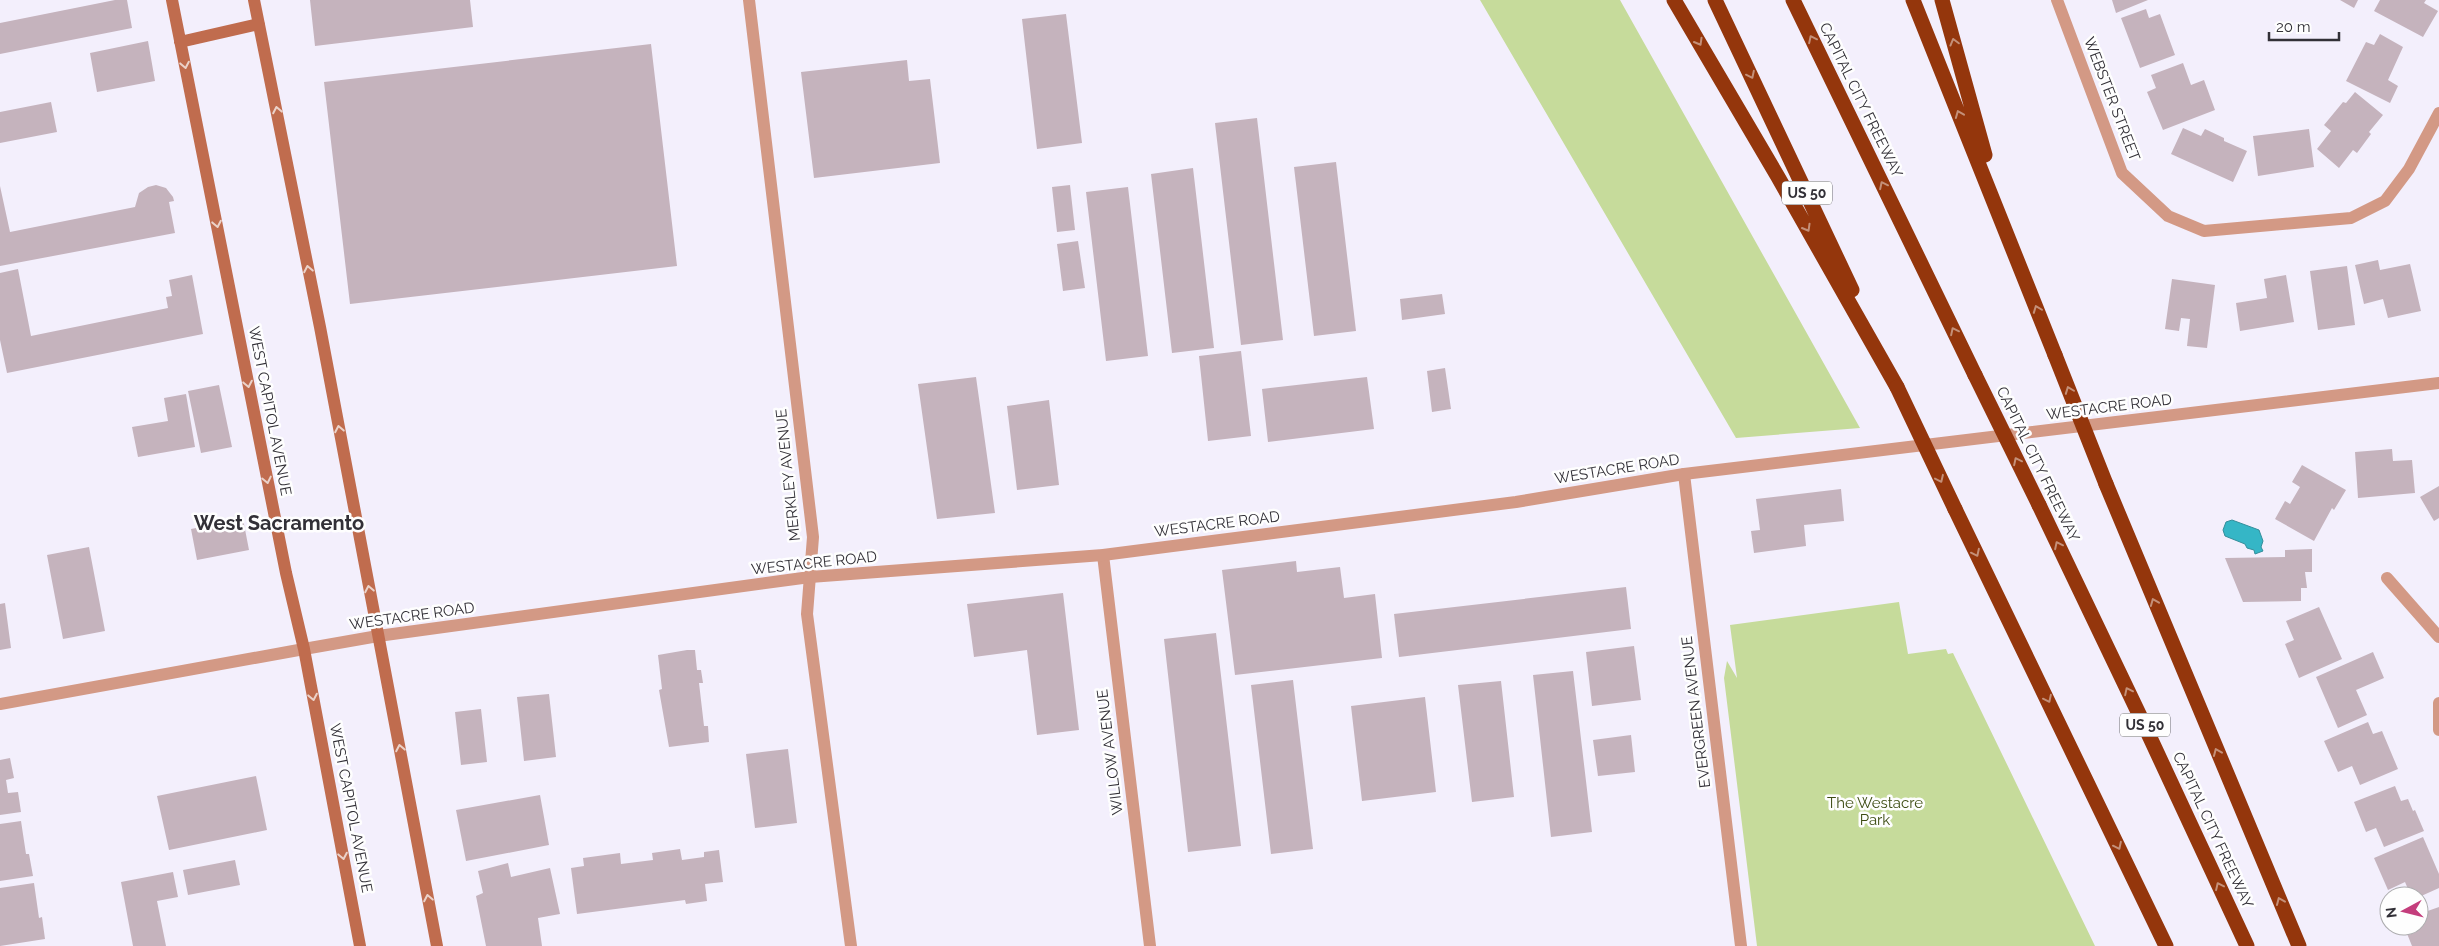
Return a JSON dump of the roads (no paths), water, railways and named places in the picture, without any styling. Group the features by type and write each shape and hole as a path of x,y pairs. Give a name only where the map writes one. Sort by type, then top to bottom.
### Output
{"highway":[{"path":"1674,0 1778,177 1897,387"},
{"name":"US 50","path":"1714,0 1955,510 2166,946"},
{"name":"CAPITAL CITY FREEWAY","path":"1793,0 2039,505 2247,946"},
{"path":"1913,0 2004,224 2106,484 2299,946"},
{"path":"1942,0 2004,224"}],"main road":[{"name":"WEST CAPITOL AVENUE","path":"172,0 284,563 304,649 360,946"},
{"path":"254,0 318,318 437,946"},
{"path":"180,42 259,24"}],"street":[{"name":"MERKLEY AVENUE","path":"749,0 813,537 808,614 851,946"},
{"name":"WEBSTER STREET","path":"2057,0 2122,173 2168,216 2204,232 2351,218 2385,201 2410,169 2439,113"},
{"name":"WESTACRE ROAD","path":"0,704 378,636 810,577 1102,555 1516,502 1684,474 2439,383"},
{"name":"EVERGREEN AVENUE","path":"1684,474 1741,946"},
{"name":"WILLOW AVENUE","path":"1102,555 1150,946"},
{"path":"2387,578 2439,637"},
{"path":"2439,703 2439,730"}],"water":[{"path":"2232,520 2259,530 2263,541 2261,547 2263,551 2255,554 2254,550 2247,548 2245,544 2225,536 2223,530 2226,522"}],"district":[{"name":"West Sacramento","path":"279,523"}],"park label":[{"name":"The Westacre Park","path":"1875,812"}]}
